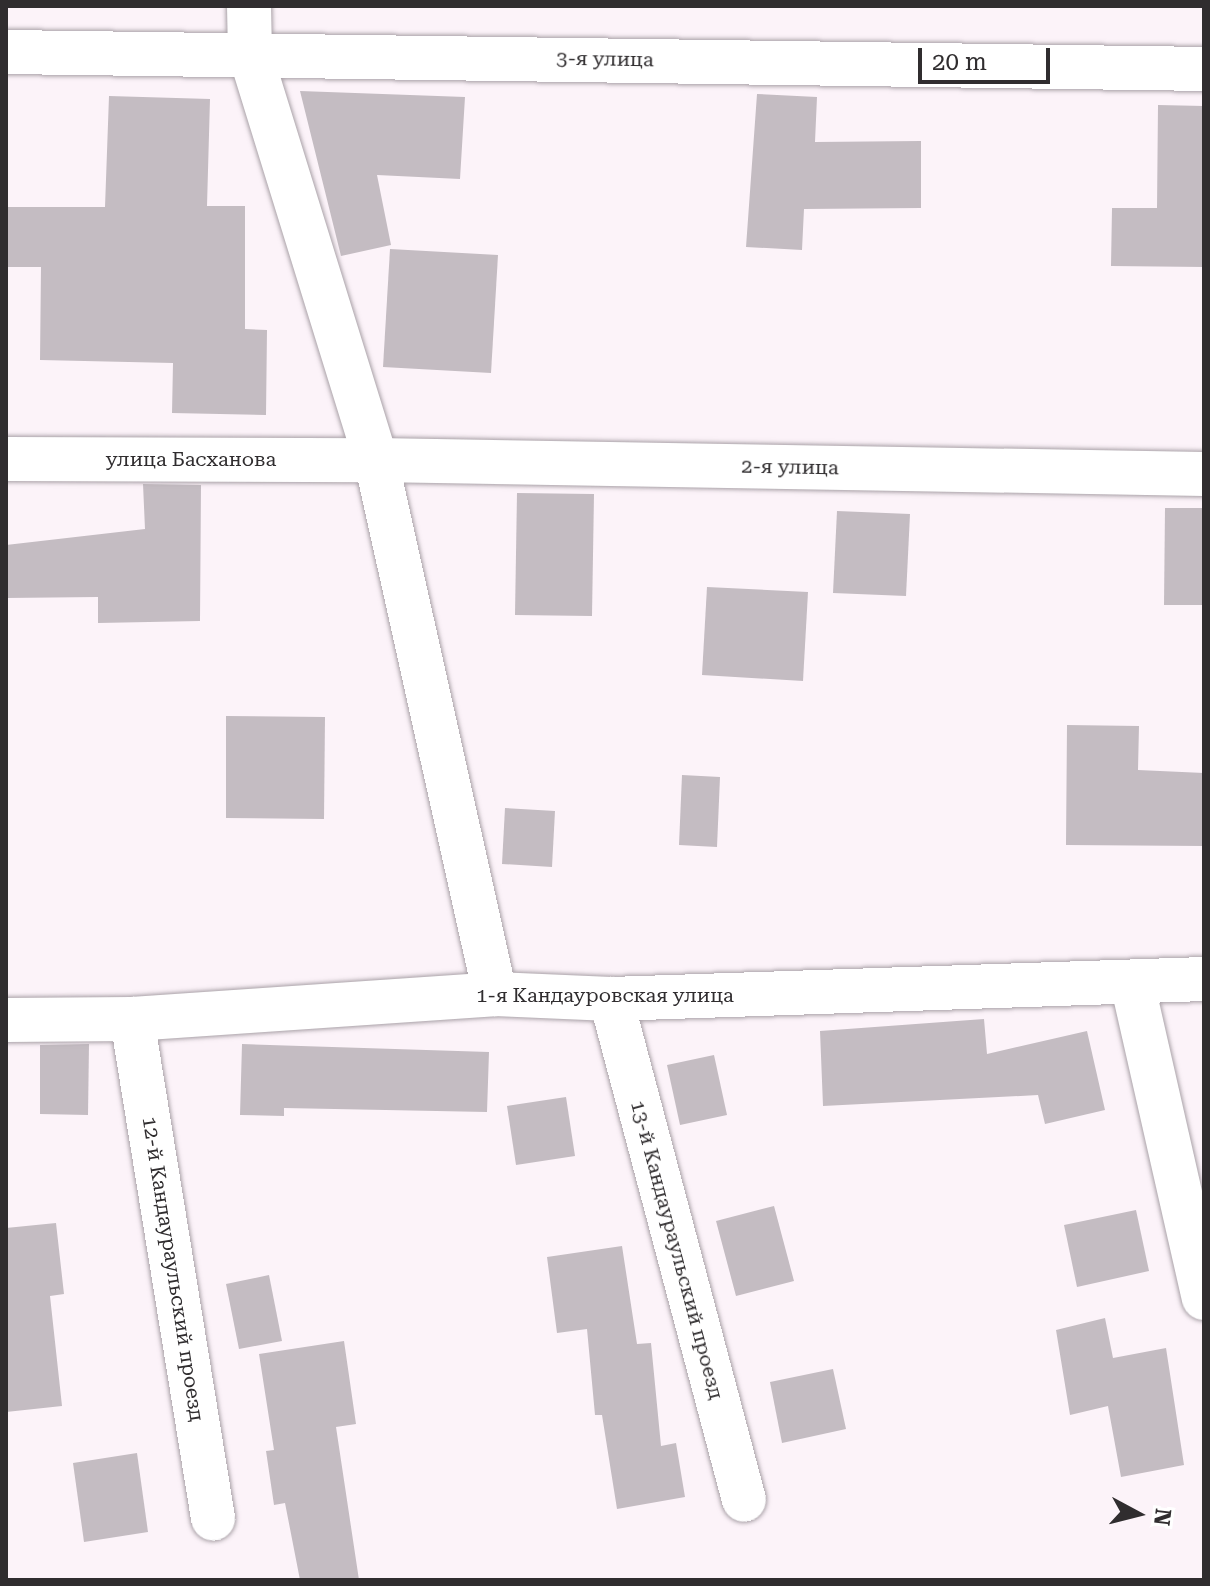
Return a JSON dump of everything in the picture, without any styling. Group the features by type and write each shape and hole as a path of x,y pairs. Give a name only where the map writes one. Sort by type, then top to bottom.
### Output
{"street":[{"path":"249,6 250,53 376,460 495,994"},
{"name":"3-я улица","path":"6,52 250,53 1204,69"},
{"name":"улица Басханова","path":"6,459 376,460"},
{"name":"2-я улица","path":"376,460 1204,474"},
{"name":"1-я Кандауровская улица","path":"6,1020 132,1019 495,994 611,999 1204,979"},
{"path":"1132,982 1204,1298"},
{"name":"13-й Кандаураульский проезд","path":"611,999 744,1500"},
{"name":"12-й Кандаураульский проезд","path":"132,1019 213,1518"}],"building":[{"path":"300,91 465,97 460,179 377,175 391,245 341,256"},
{"path":"757,94 817,97 815,142 921,141 921,208 804,209 802,250 746,247"},
{"path":"109,96 210,99 207,206 245,206 245,329 267,330 266,415 172,413 173,363 40,360 41,267 6,267 6,207 105,207"},
{"path":"1158,105 1204,106 1204,267 1111,266 1112,208 1157,208"},
{"path":"390,249 498,255 491,373 383,367"},
{"path":"143,484 201,485 200,621 98,623 98,597 6,598 6,545 145,529"},
{"path":"517,493 594,494 592,616 515,615"},
{"path":"1165,508 1204,508 1204,605 1164,605"},
{"path":"837,511 910,514 906,596 833,593"},
{"path":"707,587 808,592 803,681 702,675"},
{"path":"226,716 325,717 324,819 226,818"},
{"path":"1067,725 1139,726 1138,770 1204,773 1204,846 1066,845"},
{"path":"682,775 720,777 717,847 679,845"},
{"path":"505,808 555,811 552,867 502,864"},
{"path":"984,1019 987,1054 1087,1031 1105,1110 1045,1124 1038,1095 823,1106 820,1031"},
{"path":"89,1044 88,1115 40,1114 40,1045"},
{"path":"242,1044 489,1052 487,1112 284,1108 284,1116 240,1115"},
{"path":"714,1055 727,1115 680,1125 667,1065"},
{"path":"566,1097 575,1156 516,1165 507,1106"},
{"path":"774,1206 794,1281 736,1296 716,1221"},
{"path":"1136,1210 1149,1271 1077,1287 1064,1225"},
{"path":"56,1223 64,1294 50,1296 62,1406 6,1412 6,1228"},
{"path":"622,1246 637,1344 651,1343 661,1446 676,1443 685,1497 617,1509 602,1415 595,1415 587,1329 557,1333 547,1257"},
{"path":"269,1275 282,1341 239,1349 226,1284"},
{"path":"1105,1318 1113,1358 1166,1348 1184,1465 1121,1477 1108,1406 1070,1415 1056,1330"},
{"path":"344,1341 356,1424 336,1427 359,1580 300,1580 285,1503 274,1505 266,1451 274,1450 259,1354"},
{"path":"833,1369 846,1429 782,1443 770,1382"},
{"path":"137,1453 148,1532 84,1542 73,1463"}]}
